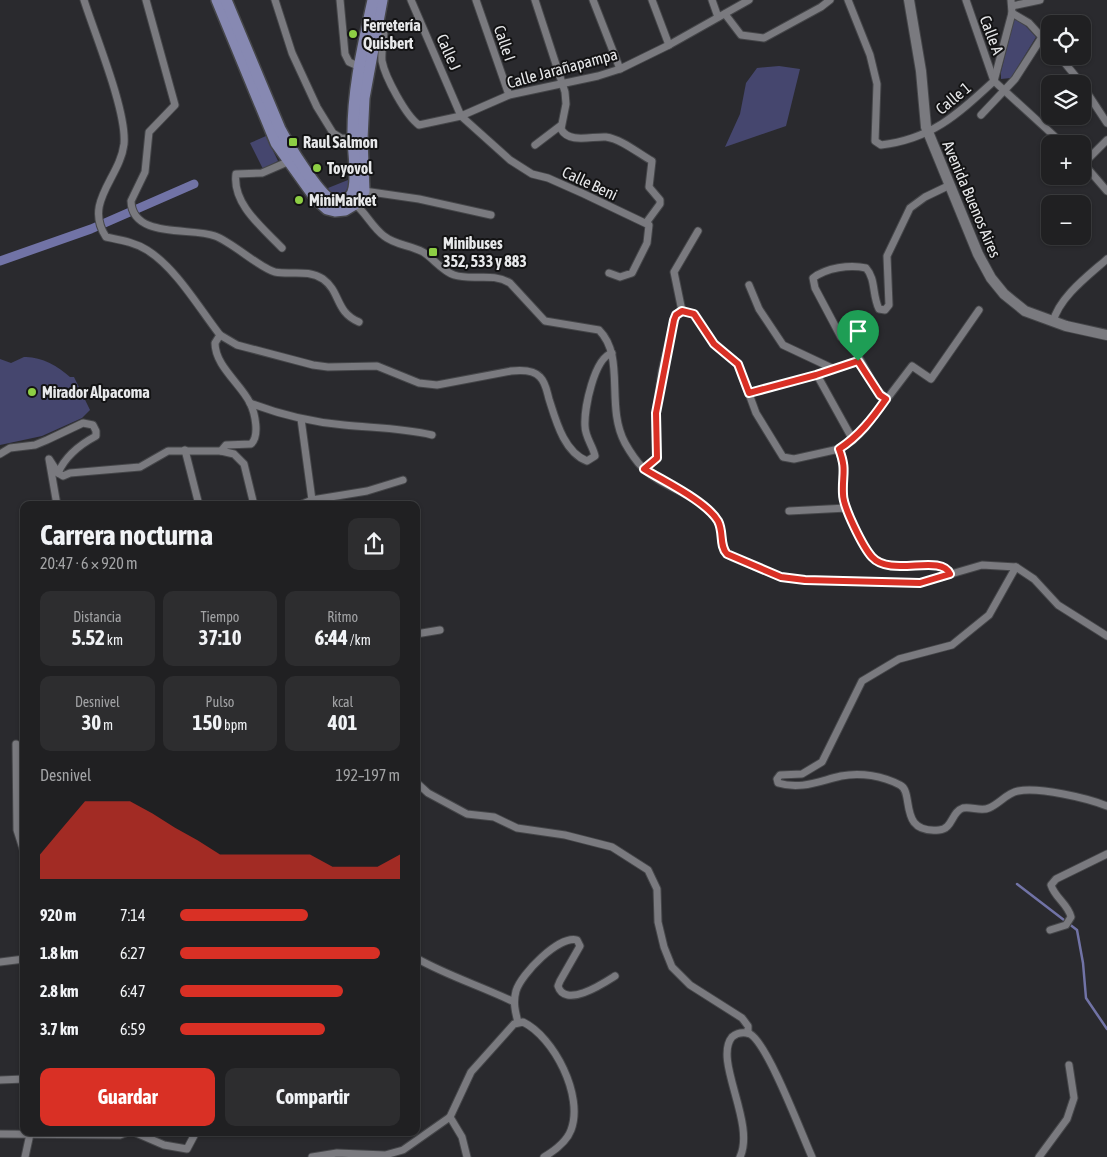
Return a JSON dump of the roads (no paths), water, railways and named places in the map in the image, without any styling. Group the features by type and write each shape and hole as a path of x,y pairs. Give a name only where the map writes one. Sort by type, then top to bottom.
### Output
{"main road":[{"path":"217,0 276,143 293,159"},
{"path":"226,0 293,159 316,199 327,209 340,211 364,191 357,139 355,98 364,68 372,28 382,0"},
{"path":"372,28 373,0"},
{"path":"352,201 355,187 357,139"}],"street":[{"path":"84,0 121,114 124,143 122,155 101,199 97,216 98,223 106,237 132,243 160,260 174,274 220,335 237,346 313,365 328,368 377,366 419,383 437,385 510,370 521,370 535,374 544,383 555,417 568,445 579,457 587,461 595,456 585,428 586,407 601,361 612,353"},
{"path":"146,0 175,104 149,132 144,172 133,193 131,207 135,215 140,221 164,230 217,236 274,272 300,272 322,278 329,284 344,313 358,322"},
{"path":"275,0 292,53 317,107 333,133 341,138 357,139"},
{"path":"340,0 345,54 349,62 364,68"},
{"name":"Calle J","path":"410,0 461,116"},
{"name":"Calle I","path":"476,0 508,95"},
{"path":"535,0 563,84 566,104 560,126 535,145"},
{"path":"592,0 620,69"},
{"path":"652,0 669,45"},
{"path":"712,0 721,16 741,34 764,38 830,0"},
{"name":"Calle Jarañapampa","path":"372,28 382,27 384,30 382,61 406,114 418,126 461,116 508,95 563,84 620,69 669,45 749,0"},
{"name":"Calle 1","path":"848,0 870,55 877,84 875,141 881,145 893,144 928,134 955,117 994,81"},
{"name":"Avenida Buenos Aires","path":"909,0 928,134 978,254 991,278 1004,294 1025,311 1054,322 1107,335"},
{"name":"Calle A","path":"966,0 994,81"},
{"path":"1012,6 1040,0"},
{"path":"1012,6 994,81 1053,135"},
{"path":"1012,6 1041,36"},
{"path":"981,115 1005,90 1041,38"},
{"path":"1066,65 1074,75"},
{"path":"1091,98 1107,123"},
{"name":"Calle Beni","path":"461,116 510,160 532,174 548,178 646,222"},
{"path":"560,126 567,136 608,138 652,161 649,187 660,200 660,204 646,222 650,228 647,243 632,273 620,277 609,274"},
{"path":"1091,155 1107,140"},
{"path":"282,248 246,210 235,184 236,174 262,173 293,159"},
{"path":"1091,172 1107,191"},
{"path":"886,399 880,395 858,361 854,349 841,337 815,288 813,278 820,273 838,269 856,266 866,268 872,279 876,303 879,308 885,310 889,305 887,256 910,208 925,197 950,185"},
{"path":"364,191 419,199 491,215"},
{"path":"352,201 382,235 394,242 424,253 448,272 463,276 496,277 510,283 538,316 545,321 599,330 610,344 616,418 626,445 644,469 710,511 720,526 723,548 727,554 781,577 920,583 982,564 1016,567 1034,579 1058,606 1107,636"},
{"path":"682,311 674,272 698,231"},
{"path":"1054,322 1059,308 1107,259"},
{"path":"749,285 759,309 783,345 834,369"},
{"path":"644,469 657,458 656,413 662,371 674,320 676,315 682,311 694,314 719,350 735,360 756,413 783,457 794,459 839,449 853,440 912,366 931,379 979,310"},
{"path":"220,335 215,343 217,353 236,385 250,403 256,430 255,439 251,444 226,445 221,451"},
{"path":"749,393 816,375 858,361"},
{"path":"816,375 853,440"},
{"path":"250,403 301,419 345,425 400,428 432,435"},
{"path":"301,419 312,500 367,491 403,480"},
{"path":"0,454 10,448 35,445 83,423 93,425 96,436 83,442 65,460 58,473"},
{"path":"839,449 845,467 843,493 846,508 870,555 878,562 888,566 941,565 950,574"},
{"path":"185,450 198,501"},
{"path":"56,501 49,459 58,473 63,476 70,473 140,467 168,451 185,450 221,451 234,454 244,464 253,501"},
{"path":"789,511 846,508"},
{"path":"1016,567 989,615 952,645 898,659 862,681 822,762 802,774 780,775 778,783 804,786 842,776 870,775 901,785 908,795 909,815 915,823 928,829 939,830 951,824 958,812 963,808 988,809 1017,791 1061,794 1092,800 1107,806"},
{"path":"420,633 440,630"},
{"path":"16,744 17,830 20,839"},
{"path":"420,786 428,793 467,814 494,817 516,828 565,835 612,847 648,870 658,889 658,922 664,947 672,967 690,985 742,1018 748,1026 748,1033 764,1051 812,1157"},
{"path":"1050,930 1066,925 1071,917 1069,910 1053,891 1051,885 1056,878 1107,854"},
{"path":"518,1022 514,1002 517,988 529,971 545,954 566,939 577,940 580,946 560,980 558,986 562,992 568,995 581,993 599,986 615,976"},
{"path":"0,962 20,960"},
{"path":"420,960 439,971 490,990 514,1002"},
{"path":"312,1157 337,1153 396,1154 450,1117 471,1072 514,1024 518,1022 528,1024 550,1044 568,1078 571,1092 573,1123 571,1132 544,1157"},
{"path":"740,1157 745,1138 730,1077 727,1047 729,1041 736,1034 748,1033"},
{"path":"1039,1157 1067,1119 1074,1098 1069,1065"},
{"path":"0,1080 20,1079"},
{"path":"450,1117 462,1137 467,1157"},
{"path":"0,1134 20,1134"},
{"path":"25,1157 30,1136"},
{"path":"143,1136 164,1145 187,1149 194,1136"}],"waterway":[{"path":"0,261 91,229 194,184"},
{"path":"1017,884 1077,930 1083,963 1086,998 1107,1029"}],"place":[{"name":"Ferretería Quisbert","path":"353,34"},
{"name":"Raul Salmon","path":"293,142"},
{"name":"Toyovol","path":"317,168"},
{"name":"MiniMarket","path":"299,200"},
{"name":"Minibuses 352, 533 y 883","path":"433,252"},
{"name":"Mirador Alpacoma","path":"32,392"}]}
